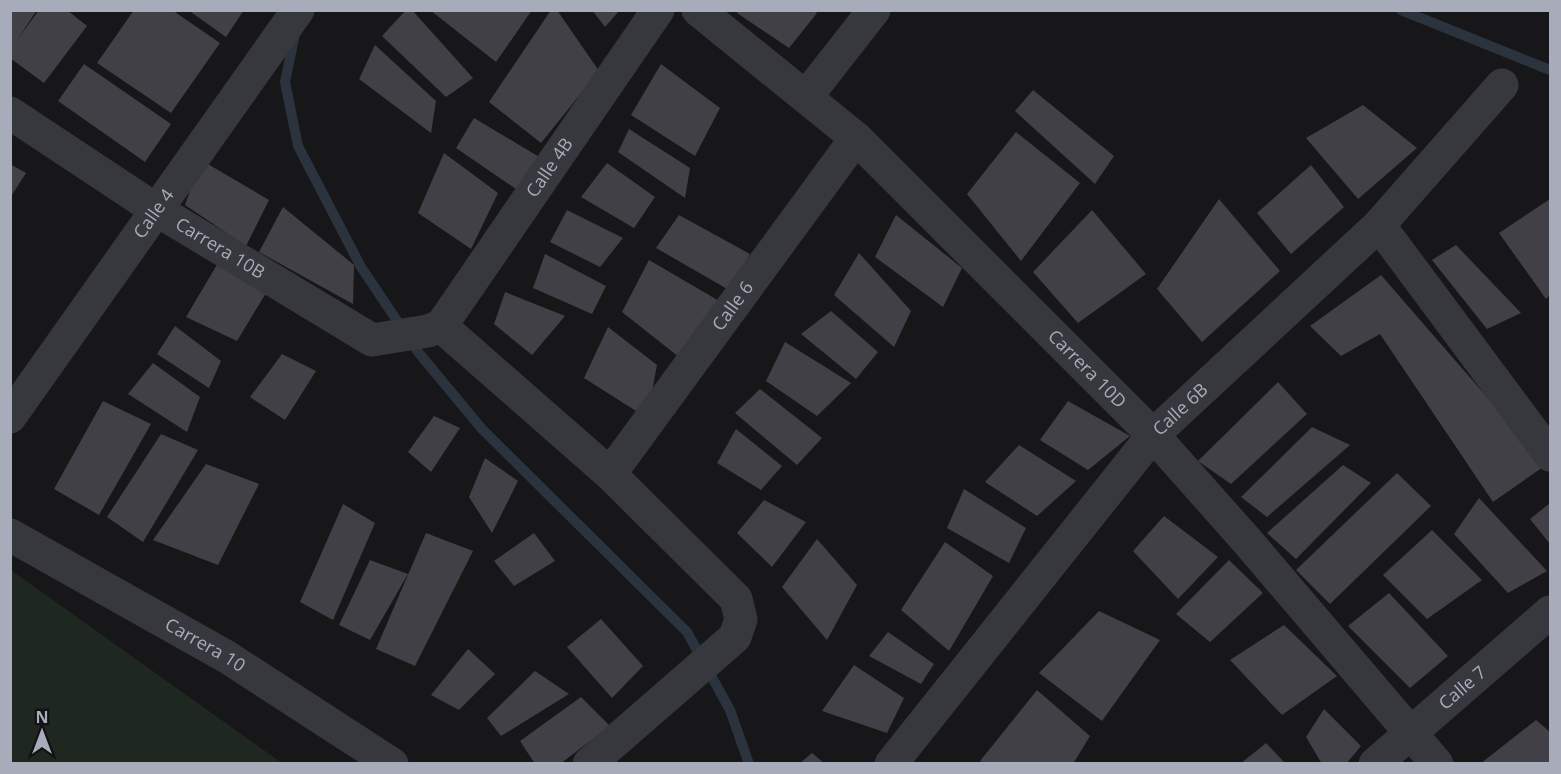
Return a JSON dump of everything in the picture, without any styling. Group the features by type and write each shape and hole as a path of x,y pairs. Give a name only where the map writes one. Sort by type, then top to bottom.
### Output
{"street":[{"name":"Calle 4B","path":"434,328 658,10"},
{"name":"Carrera 10D","path":"698,10 856,138 1154,435 1437,764"},
{"path":"806,98 874,10"},
{"name":"Calle 4","path":"10,417 155,209 290,22"},
{"name":"Calle 6B","path":"891,764 1154,435 1379,225 1502,85"},
{"name":"Carrera 10B","path":"10,113 155,209 372,340 434,328"},
{"name":"Calle 6","path":"610,474 856,138"},
{"path":"1379,225 1551,455"},
{"path":"434,328 610,474 736,599 741,619 735,637 589,764"},
{"name":"Carrera 10","path":"10,535 227,657 392,764"},
{"name":"Calle 7","path":"1375,764 1551,612"}],"shaded area":[{"path":"11,570 282,763 11,763"}],"building":[{"path":"10,10 37,10 17,40 39,10 67,10 87,26 44,83 10,58"},
{"path":"134,10 172,10 220,43 171,113 97,63"},
{"path":"188,10 244,10 226,37"},
{"path":"406,10 412,10 473,78 446,97 382,36"},
{"path":"430,10 532,10 496,62"},
{"path":"551,10 557,10 599,71 541,143 489,102"},
{"path":"592,10 620,10 605,27"},
{"path":"738,10 813,10 817,13 789,48 737,13"},
{"path":"375,45 436,101 431,133 359,79"},
{"path":"84,64 171,124 145,162 58,101"},
{"path":"661,64 720,108 695,156 631,115"},
{"path":"1033,90 1114,156 1095,184 1015,111"},
{"path":"1363,105 1417,148 1358,199 1306,138"},
{"path":"474,118 541,158 516,189 456,148"},
{"path":"629,129 690,168 685,198 618,152"},
{"path":"1016,132 1080,183 1021,261 967,194"},
{"path":"444,153 498,193 471,249 418,213"},
{"path":"201,160 269,200 246,246 185,205"},
{"path":"607,163 655,197 634,228 581,197"},
{"path":"10,164 26,173 10,198"},
{"path":"1311,165 1344,207 1291,254 1257,213"},
{"path":"1219,199 1280,271 1202,342 1157,289"},
{"path":"1550,199 1550,295 1546,299 1499,233"},
{"path":"283,207 354,265 353,304 259,252"},
{"path":"567,210 623,238 600,267 550,242"},
{"path":"1092,210 1146,274 1078,323 1033,272"},
{"path":"679,215 750,254 729,290 656,248"},
{"path":"896,215 962,268 943,307 875,257"},
{"path":"1456,245 1521,313 1487,329 1432,260"},
{"path":"859,253 911,311 894,347 834,295"},
{"path":"545,254 606,286 592,314 533,288"},
{"path":"649,260 721,302 684,361 622,312"},
{"path":"218,263 266,293 237,341 186,317"},
{"path":"1381,275 1546,465 1493,502 1380,334 1341,356 1310,326"},
{"path":"505,292 565,316 532,355 494,324"},
{"path":"831,311 878,352 856,379 801,334"},
{"path":"175,326 221,361 209,388 157,354"},
{"path":"608,327 657,365 647,418 584,378"},
{"path":"785,342 851,383 817,416 766,381"},
{"path":"282,354 316,371 285,420 250,397"},
{"path":"153,363 200,397 187,432 128,394"},
{"path":"1278,382 1307,414 1231,484 1198,461"},
{"path":"760,389 822,438 797,465 735,413"},
{"path":"103,401 151,424 99,515 54,489"},
{"path":"1068,401 1130,436 1088,470 1040,440"},
{"path":"434,416 460,428 431,472 408,452"},
{"path":"1312,427 1350,445 1267,517 1241,497"},
{"path":"736,429 782,466 761,490 717,463"},
{"path":"161,434 198,450 143,542 107,517"},
{"path":"1019,445 1076,481 1037,516 985,482"},
{"path":"485,458 518,481 492,533 469,497"},
{"path":"206,464 259,484 218,565 153,540"},
{"path":"1343,465 1371,483 1296,559 1267,533"},
{"path":"1397,473 1431,506 1330,604 1296,570"},
{"path":"964,489 1026,528 1009,563 947,528"},
{"path":"1479,498 1547,571 1508,593 1454,534"},
{"path":"764,500 806,522 772,567 737,533"},
{"path":"1550,503 1550,544 1530,519"},
{"path":"343,504 375,523 333,620 300,602"},
{"path":"1164,516 1218,557 1178,599 1133,551"},
{"path":"1432,530 1482,580 1427,619 1383,575"},
{"path":"426,533 473,551 415,666 376,649"},
{"path":"534,533 555,561 514,586 494,561"},
{"path":"817,539 857,585 827,640 782,587"},
{"path":"945,542 993,576 949,651 901,610"},
{"path":"370,560 408,574 370,640 339,625"},
{"path":"1229,560 1263,593 1210,642 1176,614"},
{"path":"1389,593 1448,656 1410,688 1348,626"},
{"path":"1099,611 1160,640 1102,721 1039,673"},
{"path":"601,619 643,666 612,698 567,647"},
{"path":"1284,625 1337,676 1282,715 1230,660"},
{"path":"888,632 934,664 921,684 869,656"},
{"path":"468,649 495,674 459,710 431,695"},
{"path":"854,665 904,698 887,733 822,711"},
{"path":"535,671 569,694 501,736 487,718"},
{"path":"1037,690 1090,736 1073,764 985,764 980,761"},
{"path":"581,697 610,726 560,764 535,764 520,741"},
{"path":"1324,709 1361,746 1346,764 1322,764 1306,737"},
{"path":"1536,720 1550,732 1550,764 1480,764"},
{"path":"1266,743 1286,764 1240,764"},
{"path":"812,753 825,764 799,764"}],"waterway":[{"path":"1401,10 1550,70"},
{"path":"295,34 285,82 298,146 361,267 418,352 482,429 687,632 730,710 749,764"}]}
